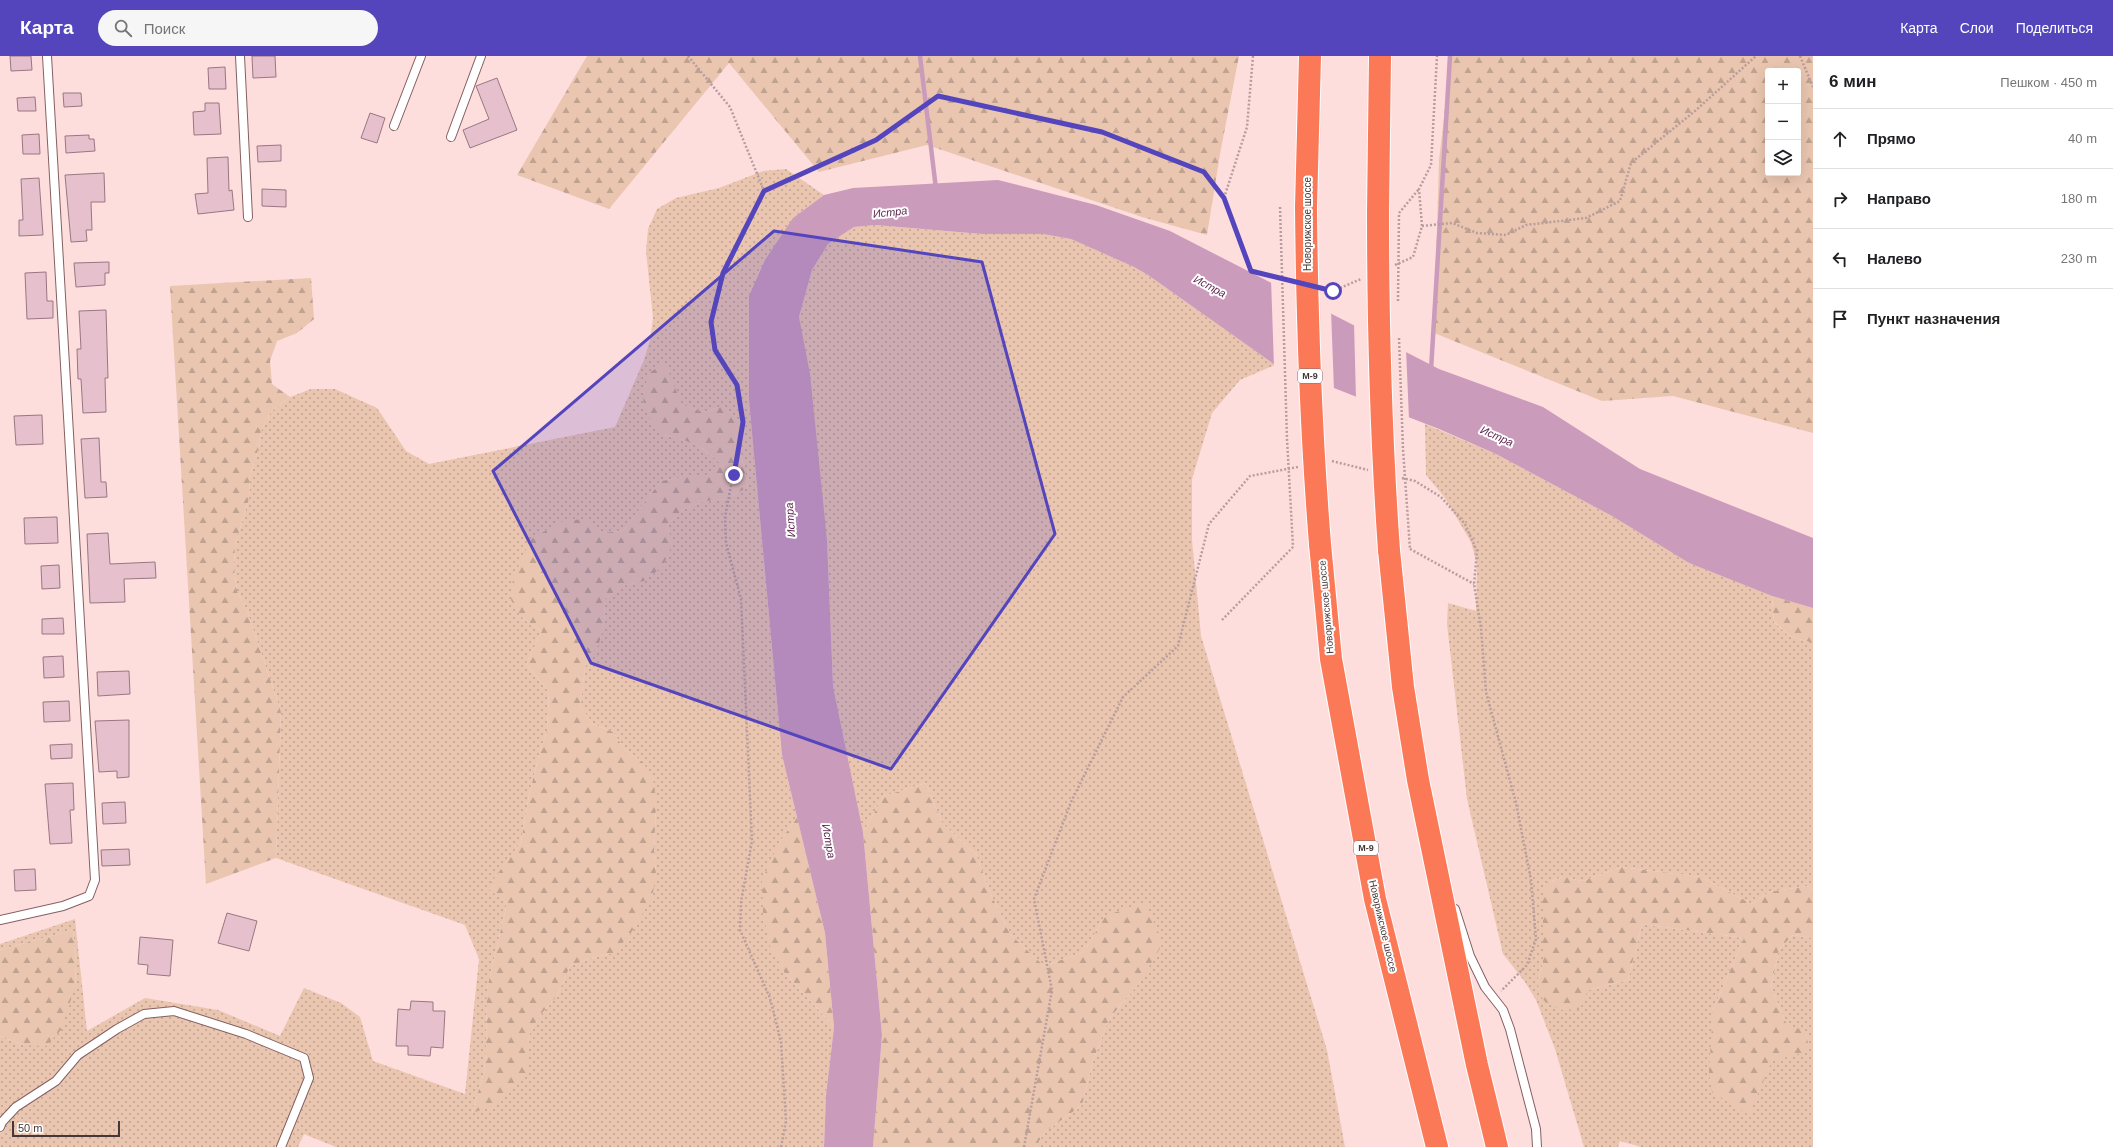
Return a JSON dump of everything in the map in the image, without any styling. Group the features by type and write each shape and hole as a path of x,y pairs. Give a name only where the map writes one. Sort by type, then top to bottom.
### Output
{"highway":[{"name":"Новорижское шоссе","path":"1310,56 1306,207 1312,439 1331,659 1375,898 1437,1147"},
{"path":"1380,56 1378,313 1382,442 1400,550 1403,687 1418,780 1477,1065 1498,1147"}],"lane":[{"path":"0,920 63,906 89,896 96,880 47,56"},
{"path":"240,56 248,216"},
{"path":"394,126 421,56"},
{"path":"451,136 481,56"},
{"path":"1418,780 1470,956 1485,987 1503,1010 1510,1029 1536,1129 1537,1147"},
{"path":"0,1127 2,1122 16,1107 56,1081 78,1055 144,1014 174,1011 246,1034 304,1058 308,1078 281,1147"}],"path":[{"path":"688,56 730,107 764,191"},
{"path":"1224,198 1247,127 1253,56"},
{"path":"1398,306 1399,213 1419,189 1431,165 1437,56"},
{"path":"1422,226 1452,223 1477,233 1506,235 1526,225 1586,218 1620,201 1631,163 1695,111 1756,56"},
{"path":"1800,56 1813,87"},
{"path":"781,1147 786,1122 781,1042 770,998 740,930 741,902 752,841 741,599 726,543 725,517 743,422 737,385 715,350 711,322 723,273 764,191 876,140 938,96 1102,132 1204,172 1224,198 1251,271 1296,282"},
{"path":"1392,266 1413,257 1422,226 1419,189"},
{"path":"1222,620 1294,547 1287,439 1280,207"},
{"path":"1318,287 1333,291 1362,279"},
{"path":"1399,330 1403,449 1400,550 1474,584"},
{"path":"1329,460 1372,471"},
{"path":"1024,1147 1052,990 1034,899 1071,802 1123,697 1178,646 1209,524 1250,476 1305,465"},
{"path":"1400,478 1415,481 1441,497 1465,524 1477,551 1474,584 1481,628 1486,692 1516,803 1531,880 1536,939 1527,965 1494,998"}],"highlighted area":[{"path":"774,231 982,262 1055,534 891,769 591,663 493,471"}],"green space":[{"path":"587,56 1239,56 1220,154 1207,235 1142,217 927,145 819,172 729,63 609,209 517,175"},
{"path":"1451,56 1813,56 1813,433 1673,396 1602,401 1434,333 1439,160"},
{"path":"786,169 824,195 793,218 749,400 782,755 797,817 779,843 784,972 834,1027 826,1095 824,1147 336,1147 304,1134 298,1147 0,1147 0,1036 24,1045 75,987 76,965 73,930 0,950 0,944 75,919 87,1031 145,998 218,1010 280,1036 304,988 341,1003 360,1017 373,1061 465,1094 479,959 465,925 276,858 281,712 247,611 237,591 234,568 235,545 249,499 250,476 257,454 261,431 271,412 290,397 311,389 335,389 377,408 406,451 429,464 615,427 644,360 650,340 653,318 646,251 648,229 657,209 676,198 719,188 763,171","holes":["682,405 703,412 723,406 739,421 739,444 748,487 727,499 705,501 684,509 667,524 672,545 644,581 622,586 605,599 604,622 599,644 586,661 580,706 593,724 613,732 625,750 643,762 656,805 654,851 656,874 613,953 591,958 570,966 557,996 542,1013 530,1031 526,1074 510,1089 472,1113 484,1072 486,1051 487,989 507,903 488,888 521,842 529,795 540,751 547,731 549,692 526,664 542,631 523,619 584,520 601,533 623,531 661,481 683,477 705,477 720,463 700,447 687,441 662,435"]},
{"path":"875,225 982,234 1043,234 1071,239 1134,267 1148,275 1275,365 1240,380 1212,413 1192,479 1192,540 1201,636 1327,1050 1345,1147 1035,1147 1045,1132 1082,1105 1093,1061 1109,1019 1140,982 1105,916 1084,952 1044,966 1011,935 991,895 976,854 942,823 926,783 884,796 863,832 833,686 827,540 799,317 812,270 828,244 854,227"},
{"path":"311,278 314,319 297,333 277,341 270,361 272,384 290,397 271,412 261,431 257,454 250,476 249,499 235,545 234,568 237,591 247,611 281,712 276,858 206,884 170,286"},
{"path":"665,363 682,405 703,412 723,406 739,421 739,444 748,487 727,499 705,501 684,509 667,524 672,545 663,566 644,581 622,586 605,599 604,622 599,644 586,662 580,706 593,724 613,732 625,750 643,762 654,783 656,805 654,851 656,874 652,898 629,936 613,953 591,958 570,966 557,996 542,1013 530,1031 527,1074 495,1105 472,1113 484,1072 486,1051 487,989 507,903 487,888 521,842 529,795 540,751 547,731 549,692 526,664 542,631 523,619 511,600 513,578 531,539 563,521 584,519 601,533 623,531 661,481 683,477 705,477 719,463 700,447 686,441 662,435 650,419 643,400 647,374"},
{"path":"1425,424 1496,454 1612,516 1689,563 1772,596 1774,622 1789,636 1813,643 1813,890 1808,886 1769,892 1752,904 1701,877 1621,867 1583,881 1563,877 1543,884 1543,964 1537,982 1588,990 1628,980 1642,924 1744,938 1713,1010 1787,1025 1771,987 1779,949 1793,935 1813,938 1813,1147 1641,1147 1620,1141 1618,1147 1584,1147 1555,1049 1536,1000 1525,982 1503,954 1467,799 1447,624 1448,603 1476,611 1477,564 1471,542 1445,498 1426,475"},
{"path":"1772,596 1813,608 1813,643 1789,636 1774,621"},
{"path":"926,783 942,823 976,854 991,895 1011,935 1044,966 1084,952 1105,916 1145,902 1163,943 1140,982 1109,1019 1093,1061 1082,1105 1045,1132 1035,1147 873,1147 882,1035 863,832 884,796"},
{"path":"797,817 825,933 834,1027 784,972 770,946 763,912 762,880 779,843"},
{"path":"1621,867 1701,877 1752,904 1769,892 1808,886 1813,890 1813,938 1793,935 1779,949 1771,987 1787,1025 1806,1031 1809,1051 1772,1061 1749,1115 1712,1092 1709,1072 1713,1010 1744,938 1642,924 1628,980 1588,990 1580,1009 1560,1010 1543,1000 1537,982 1543,964 1543,884 1563,877 1583,881"},
{"path":"73,930 76,965 75,987 61,1030 46,1046 24,1045 0,1036 0,950"}],"water":[{"name":"Истра","path":"998,180 1096,205 1170,231 1439,369 1543,407 1640,469 1813,538 1813,608 1772,596 1689,563 1612,516 1496,454 1439,429 1275,365 1148,275 1134,267 1071,239 1043,234 982,234 875,225 854,227 828,244 812,270 799,317 810,374 827,540 833,686 863,832 882,1035 873,1147 824,1147 826,1095 834,1027 825,933 782,755 749,400 749,296 765,260 793,218 824,195 853,188"}],"pier":[{"path":"1271,279 1331,310 1334,390 1274,367"},
{"path":"1354,322 1406,349 1409,419 1356,399"}],"building":[{"path":"10,56 31,56 32,70 11,71"},
{"path":"252,56 275,56 276,77 253,78"},
{"path":"225,67 226,89 209,89 208,68"},
{"path":"497,78 517,130 470,148 463,130 489,119 476,86"},
{"path":"63,93 81,93 82,106 64,107"},
{"path":"35,97 36,111 18,111 17,98"},
{"path":"205,103 219,103 221,134 194,135 193,112 205,111"},
{"path":"370,113 385,118 377,143 361,138"},
{"path":"39,134 40,154 23,154 22,135"},
{"path":"89,135 89,139 94,139 95,151 66,153 65,136"},
{"path":"281,145 281,161 258,162 257,146"},
{"path":"228,157 229,191 232,190 234,210 198,214 195,194 208,193 207,158"},
{"path":"104,173 105,202 91,202 92,230 86,230 87,241 71,242 65,175"},
{"path":"39,178 43,235 19,236 19,220 23,220 21,179"},
{"path":"262,189 286,190 286,207 262,206"},
{"path":"109,262 109,273 105,273 105,285 76,287 74,263"},
{"path":"46,272 47,301 53,301 53,318 27,319 25,273"},
{"path":"106,310 108,378 105,378 106,412 83,413 81,379 78,379 77,349 81,349 79,311"},
{"path":"42,415 43,444 16,445 14,416"},
{"path":"99,438 101,482 106,482 107,497 85,498 81,439"},
{"path":"57,517 58,543 25,544 24,518"},
{"path":"108,533 110,564 155,562 156,578 124,579 125,602 90,603 87,534"},
{"path":"59,565 60,588 42,589 41,566"},
{"path":"63,618 64,634 42,634 42,619"},
{"path":"63,656 64,677 44,678 43,657"},
{"path":"129,671 130,694 98,696 97,672"},
{"path":"69,701 70,721 44,722 43,702"},
{"path":"129,720 129,777 117,778 117,771 99,772 95,721"},
{"path":"72,744 72,758 51,759 50,745"},
{"path":"73,783 74,810 70,810 72,843 50,844 45,784"},
{"path":"125,802 126,823 103,824 102,803"},
{"path":"129,849 130,865 102,866 101,850"},
{"path":"35,869 36,890 15,891 14,870"},
{"path":"227,913 257,921 249,951 218,943"},
{"path":"140,937 173,940 170,976 147,974 148,965 138,964"},
{"path":"411,1001 433,1002 433,1011 445,1011 443,1048 431,1047 430,1056 408,1055 408,1046 396,1046 398,1009 410,1010"}],"waterway":[{"path":"920,56 936,189"},
{"path":"1431,370 1450,56"}],"route":[{"path":"734,475 743,422 737,385 715,350 711,322 723,273 764,191 876,140 938,96 1102,132 1204,172 1224,198 1251,271 1333,291"}]}
